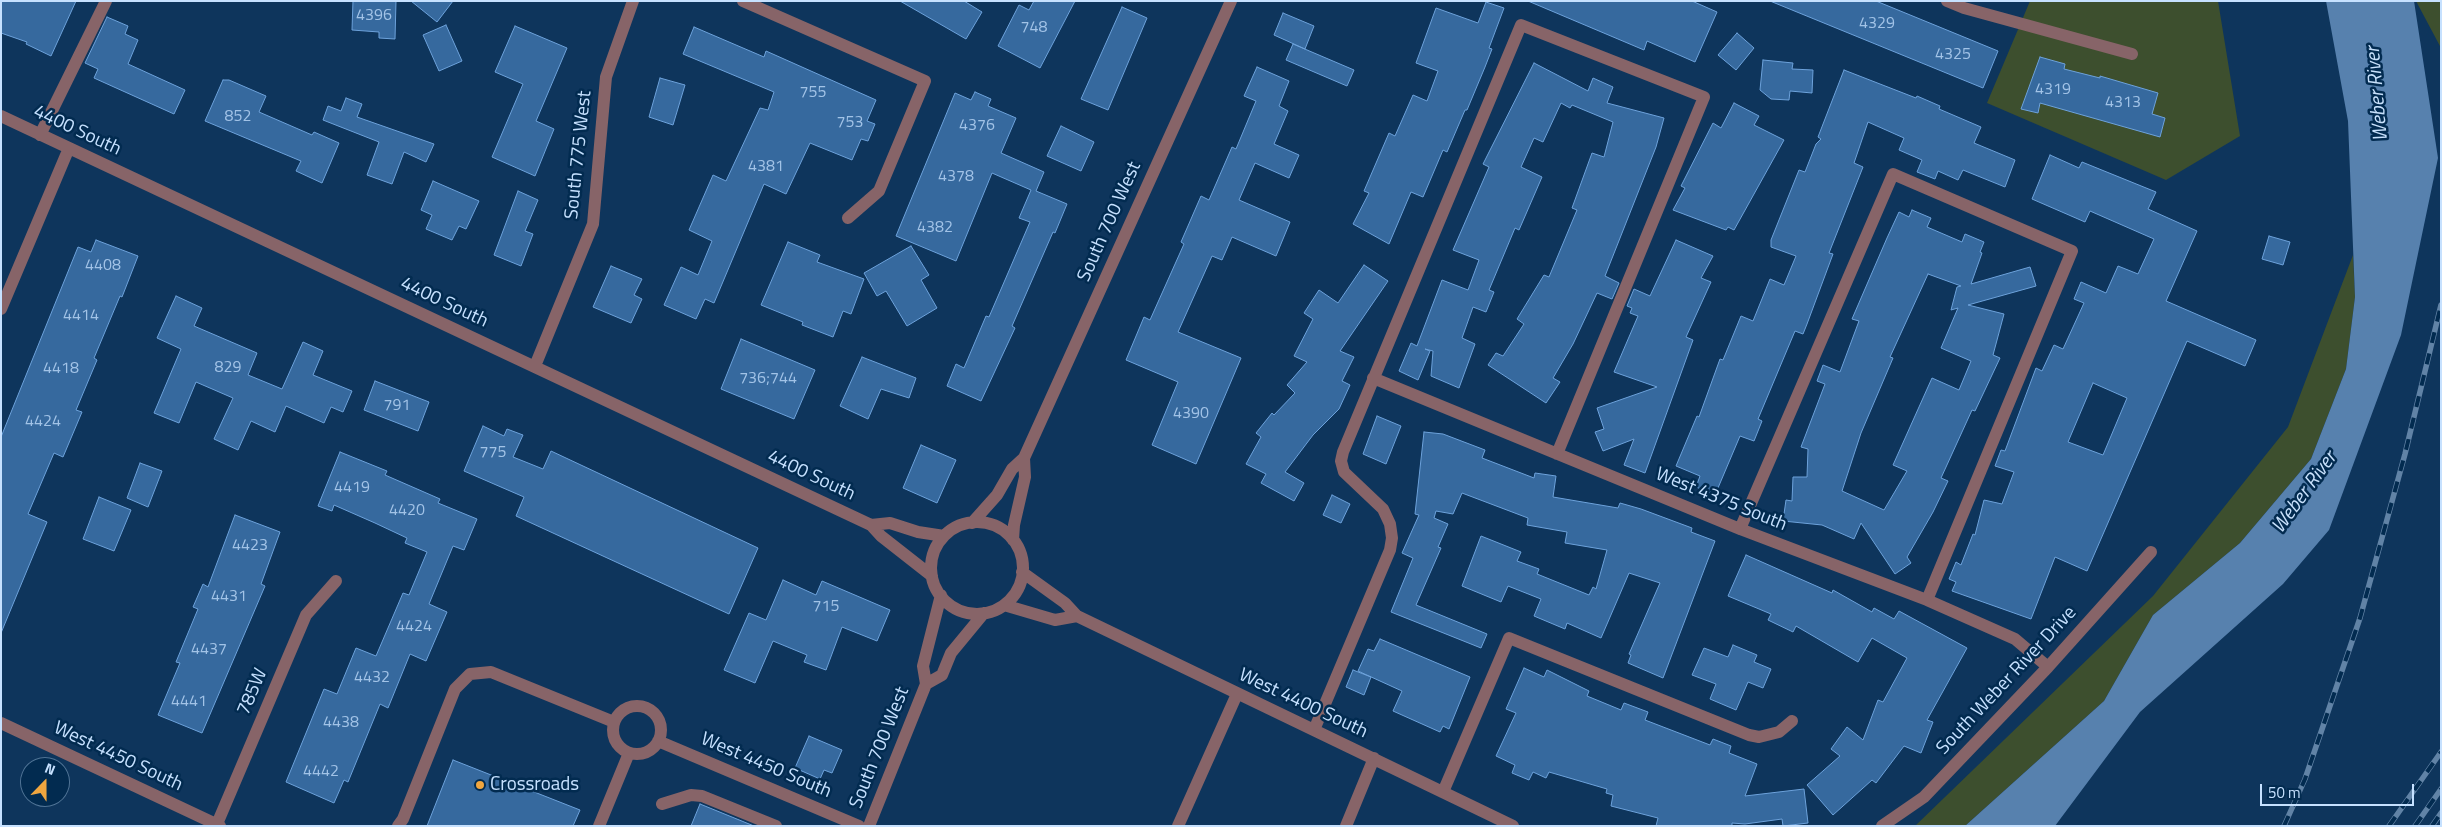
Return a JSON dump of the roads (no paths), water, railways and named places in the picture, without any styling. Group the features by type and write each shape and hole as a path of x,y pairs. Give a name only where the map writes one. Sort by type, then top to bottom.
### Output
{"street":[{"path":"40,135 106,1"},
{"name":"South 775 West","path":"535,366 593,224 606,77 633,1"},
{"path":"743,1 925,81 879,191 848,218"},
{"name":"South 700 West","path":"972,523 997,496 1012,469 1024,458 1231,1"},
{"path":"1947,1 2132,54"},
{"path":"1314,730 1390,550 1392,538 1390,524 1383,509 1350,479 1341,461 1373,378 1521,25 1704,97 1557,454"},
{"name":"4400 South","path":"1,116 871,525"},
{"path":"1,309 69,148"},
{"path":"1740,529 1894,174 2072,251 1927,600"},
{"name":"West 4375 South","path":"1373,378 1740,529 1927,600 2015,639 2048,667"},
{"name":"South 700 West","path":"1013,540 1014,525 1025,477 1024,458"},
{"path":"871,525 890,523 918,532 944,536"},
{"path":"972,523 994,525 1008,534 1013,540 1023,562 1016,593 1004,605 984,613 966,613 953,608 934,586 932,576 931,558 944,536 963,524 972,523"},
{"path":"871,525 881,536 932,576"},
{"name":"South Weber River Drive","path":"1882,826 1924,797 2048,667 2151,552"},
{"name":"West 4400 South","path":"1022,572 1065,603 1076,616 1513,826"},
{"name":"785W","path":"218,825 306,616 336,582"},
{"name":"South 700 West","path":"869,826 926,684 923,666 941,595"},
{"path":"1004,605 1056,620 1076,616"},
{"name":"South 700 West","path":"926,684 942,675 952,653 984,613"},
{"path":"1443,792 1509,638 1749,735 1759,736 1778,732 1792,721"},
{"path":"398,826 403,819 455,689 470,674 491,672 614,722"},
{"path":"1178,826 1237,694"},
{"path":"634,706 650,710 660,723 661,731 658,741 644,754 629,753 616,743 613,736 614,722 619,714 634,706"},
{"name":"West 4450 South","path":"1,723 218,825"},
{"name":"West 4450 South","path":"658,741 859,826"},
{"path":"598,826 629,753"},
{"path":"1346,826 1374,758"},
{"path":"662,804 691,795 702,796 776,826"}],"water":[{"name":"Weber River","path":"2326,1 2414,1 2438,158 2401,335 2329,530 2283,584 2140,712 2055,826 1965,826 2104,701 2153,615 2240,543 2311,459 2346,369 2355,297 2348,121"}],"railway":[{"path":"2284,826 2305,779 2360,618 2405,454 2441,305"},
{"path":"2389,826 2441,752"},
{"path":"2415,826 2441,789"},
{"path":"2432,826 2441,813"}],"place":[{"name":"Crossroads","path":"480,785"}]}
